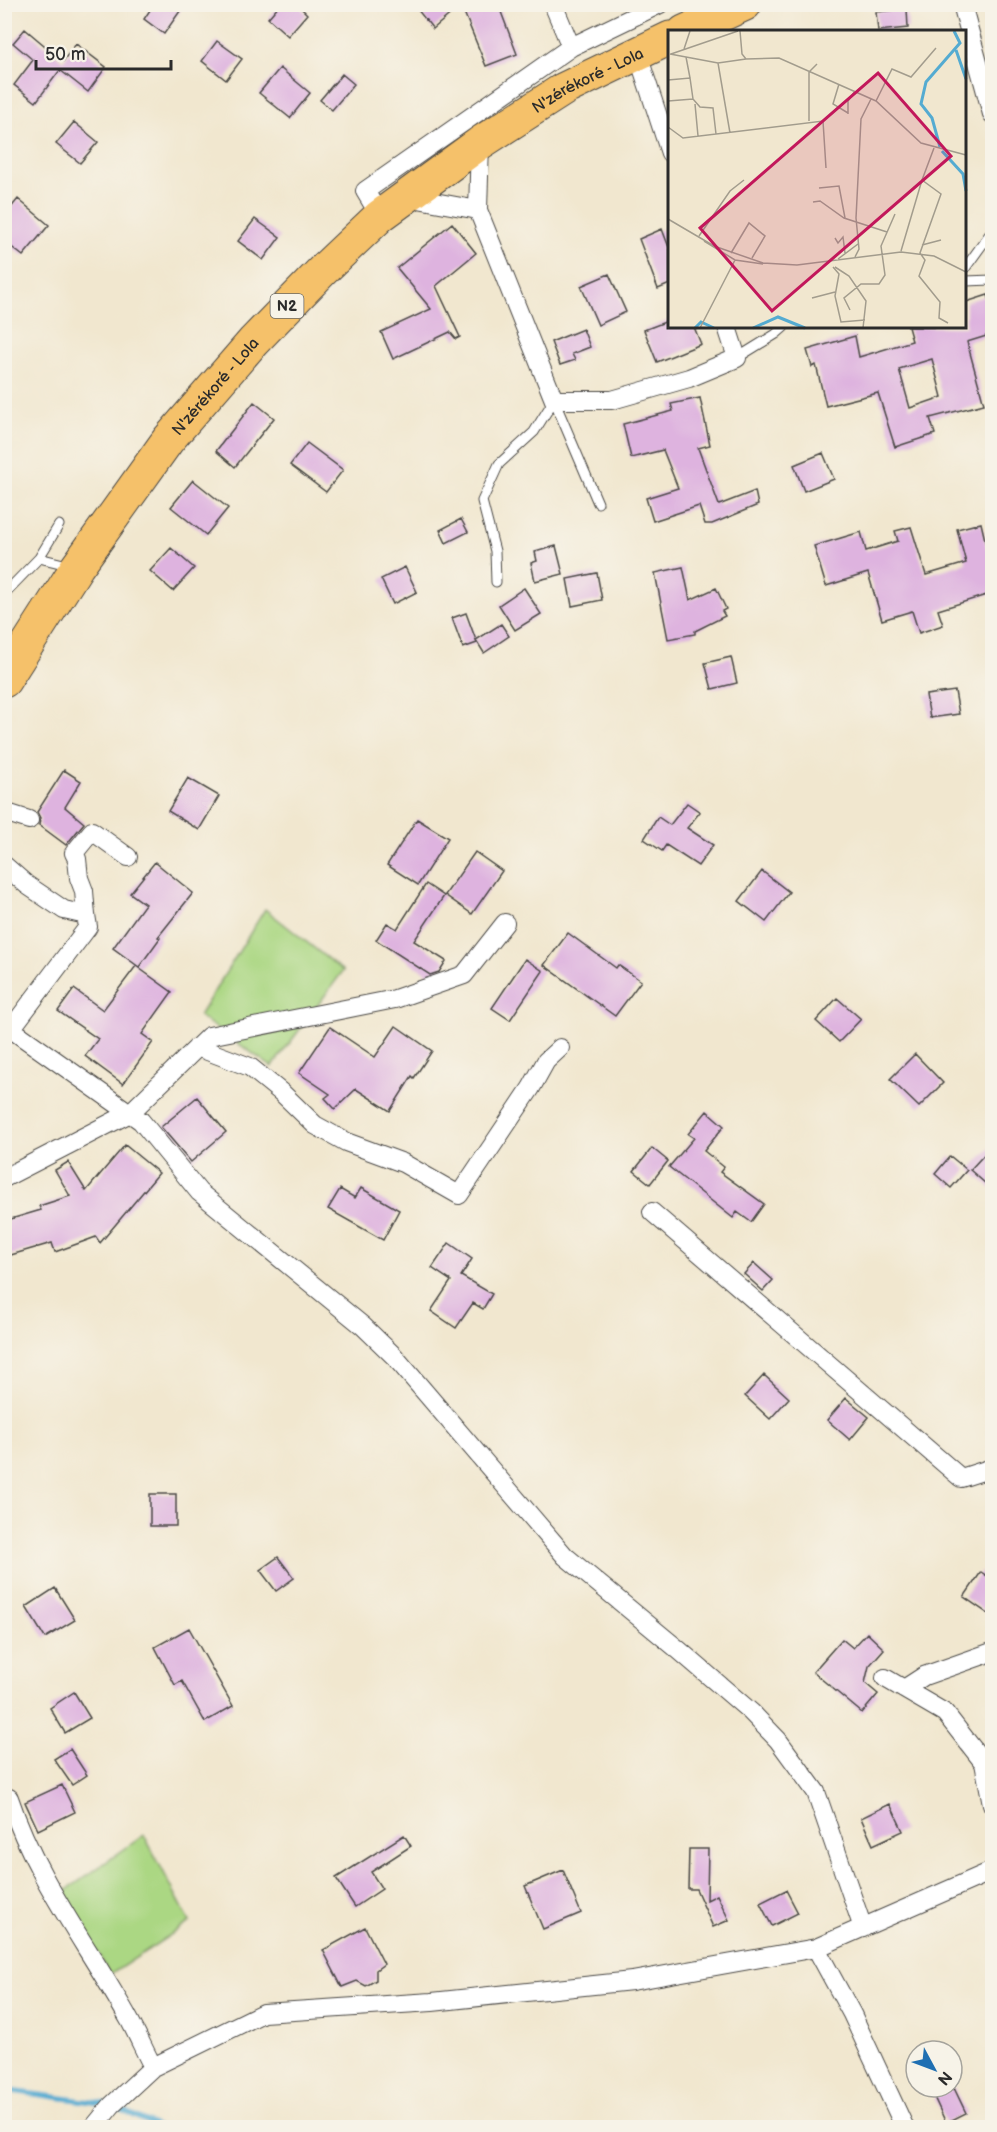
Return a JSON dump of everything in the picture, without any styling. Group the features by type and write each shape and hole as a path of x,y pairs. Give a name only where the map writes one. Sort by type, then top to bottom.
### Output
{"highway":[{"path":"688,30 745,4"},
{"name":"N'zérékoré - Lola","path":"4,681 77,567 168,440 253,342 322,271 380,216 480,143 564,89 668,39"}],"street":[{"path":"553,4 571,47"},
{"path":"380,216 365,191 571,47 660,4"},
{"path":"962,4 966,30"},
{"path":"967,34 972,63 993,114"},
{"path":"637,52 668,147"},
{"path":"480,143 478,210 554,400 612,400 689,378 737,358 727,328"},
{"path":"407,197 478,210"},
{"path":"4,812 29,820"},
{"path":"128,857 92,831 74,853 84,891 88,927 8,1027 141,1121 199,1192 363,1326 394,1356 565,1556 681,1651 751,1712 778,1740 816,1792 863,1928"},
{"path":"4,865 27,885 64,910 86,915"},
{"path":"4,1178 130,1113 209,1036 394,999 464,975 505,923"},
{"path":"197,1047 250,1067 282,1093 315,1125 346,1142 403,1163 459,1195 531,1088 546,1061 560,1048"},
{"path":"652,1212 961,1478 993,1468"},
{"path":"904,1689 924,1676 993,1652"},
{"path":"885,1678 945,1713 984,1763 993,1804"},
{"path":"6,1797 40,1873 130,2022 153,2067"},
{"path":"93,2127 112,2105 153,2067 263,2013 432,2002 633,1981 816,1948 993,1871"},
{"path":"816,1948 852,2014 905,2127"}],"lane":[{"path":"967,266 993,231"},
{"path":"967,281 993,280"},
{"path":"737,358 783,328"},
{"path":"554,400 598,502"},
{"path":"496,582 495,550 482,501 499,464 534,432 554,400"},
{"path":"4,594 39,558 59,525"},
{"path":"39,558 77,567"}],"green space":[{"path":"265,909 343,971 272,1067 199,1016"},
{"path":"144,1835 190,1922 110,1975 64,1892"}],"building":[{"path":"154,4 185,4 164,34 144,19"},
{"path":"280,4 297,4 307,14 288,36 268,18"},
{"path":"413,4 498,4 517,54 486,66 461,5 433,29"},
{"path":"907,9 908,28 878,30 876,12"},
{"path":"25,29 63,61 76,44 106,67 88,92 60,70 36,102 14,85 33,60 13,43"},
{"path":"217,41 242,59 226,80 202,61"},
{"path":"280,68 310,93 290,118 259,93"},
{"path":"342,74 354,84 332,110 320,100"},
{"path":"74,122 98,142 80,163 56,144"},
{"path":"18,199 49,225 23,256 4,241 4,216"},
{"path":"255,219 280,237 263,260 238,241"},
{"path":"452,223 476,253 436,286 460,337 456,339 450,332 393,359 381,332 431,309 397,268"},
{"path":"662,229 668,245 668,285 658,289 639,239"},
{"path":"609,274 626,312 598,325 581,286"},
{"path":"988,295 993,309 993,334 967,342 984,404 930,418 935,434 895,447 878,393 826,406 816,365 812,367 807,350 855,336 859,357 912,341 908,328 967,328 967,302","holes":["932,359 942,397 910,408 899,369"]},
{"path":"668,321 668,328 694,328 701,344 657,362 644,330"},
{"path":"583,329 590,347 572,354 575,360 560,365 551,342"},
{"path":"700,398 710,445 698,448 719,505 755,491 758,505 712,524 705,524 699,506 653,521 646,498 678,488 663,450 631,458 623,424 673,411 671,404"},
{"path":"254,402 274,418 235,467 216,451"},
{"path":"307,443 343,470 326,492 290,465"},
{"path":"823,453 834,479 804,491 794,465"},
{"path":"193,480 228,508 206,535 171,507"},
{"path":"461,519 468,532 446,543 440,530"},
{"path":"981,523 988,553 993,552 993,593 938,610 943,625 919,633 912,611 882,620 868,573 826,586 814,546 861,532 866,551 898,541 895,531 911,527 926,575 966,563 957,529"},
{"path":"556,546 563,574 535,581 531,563 537,561 535,552"},
{"path":"171,548 194,568 173,591 150,571"},
{"path":"405,567 417,592 393,604 381,579"},
{"path":"683,567 690,600 716,588 726,609 722,611 725,616 695,631 695,634 668,639 655,573"},
{"path":"597,573 602,600 572,606 567,579"},
{"path":"524,588 541,614 515,630 499,605"},
{"path":"466,613 477,643 463,648 452,618"},
{"path":"501,624 509,636 484,653 476,640"},
{"path":"731,657 737,683 712,689 705,663"},
{"path":"955,691 959,714 930,718 926,695"},
{"path":"64,770 81,781 65,807 84,823 66,845 39,825 40,818 37,812"},
{"path":"188,778 219,796 199,830 168,811"},
{"path":"687,803 700,812 687,828 713,845 698,866 666,845 662,851 644,839 658,817 670,825"},
{"path":"417,819 448,838 418,885 387,865"},
{"path":"475,852 502,871 472,914 445,895"},
{"path":"155,862 193,893 158,937 160,938 139,967 113,948 145,904 130,893"},
{"path":"762,871 789,892 766,922 739,901"},
{"path":"426,884 444,896 414,941 446,961 439,972 430,975 376,940 387,923 397,929"},
{"path":"568,933 616,968 618,965 641,981 615,1016 544,965"},
{"path":"525,959 543,971 510,1020 492,1008"},
{"path":"136,966 172,992 142,1034 153,1042 123,1084 85,1056 98,1039 58,1011 74,989 103,1010"},
{"path":"837,998 861,1019 839,1042 816,1021"},
{"path":"396,1026 432,1051 414,1078 412,1076 390,1111 356,1089 335,1109 325,1098 330,1094 299,1073 330,1027 375,1057"},
{"path":"915,1054 943,1083 919,1107 890,1079"},
{"path":"197,1097 226,1132 191,1162 161,1127"},
{"path":"707,1111 724,1126 704,1151 724,1167 720,1172 764,1204 751,1222 737,1212 733,1218 669,1167 694,1138 688,1134"},
{"path":"125,1145 159,1173 100,1243 96,1237 55,1252 52,1243 4,1257 4,1221 41,1210 39,1206 70,1196 55,1170 68,1162 86,1191"},
{"path":"993,1145 993,1190 970,1170"},
{"path":"652,1148 668,1161 650,1184 634,1171"},
{"path":"950,1156 967,1170 951,1188 935,1174"},
{"path":"361,1188 399,1210 383,1240 328,1209 340,1189 355,1198"},
{"path":"449,1243 472,1259 461,1276 492,1294 483,1309 473,1303 456,1328 431,1311 451,1281 432,1268"},
{"path":"754,1263 773,1280 763,1291 744,1274"},
{"path":"764,1375 789,1398 770,1419 745,1396"},
{"path":"846,1398 869,1417 850,1440 827,1420"},
{"path":"150,1494 176,1494 176,1526 150,1526"},
{"path":"278,1557 294,1578 276,1591 260,1570"},
{"path":"981,1572 993,1580 993,1617 964,1597"},
{"path":"55,1588 75,1620 45,1638 26,1607"},
{"path":"189,1628 233,1706 205,1722 182,1681 175,1685 155,1647"},
{"path":"867,1633 884,1649 869,1666 865,1683 878,1694 862,1713 813,1672 842,1639 853,1648"},
{"path":"74,1692 90,1718 65,1733 50,1708"},
{"path":"70,1749 87,1775 72,1785 54,1759"},
{"path":"62,1785 75,1812 38,1830 25,1802"},
{"path":"890,1804 903,1831 873,1845 861,1818"},
{"path":"404,1835 411,1846 371,1872 382,1889 355,1907 336,1878"},
{"path":"689,1849 708,1849 707,1900 717,1895 729,1920 713,1927 696,1889 688,1889"},
{"path":"563,1870 581,1913 543,1929 525,1886"},
{"path":"786,1890 798,1913 772,1926 760,1903"},
{"path":"365,1927 384,1964 376,1970 376,1980 366,1986 357,1981 342,1987 323,1950"},
{"path":"935,2099 959,2099 966,2113 946,2123"}],"waterway":[{"path":"4,2090 107,2104"},
{"path":"116,2107 160,2128"}]}
